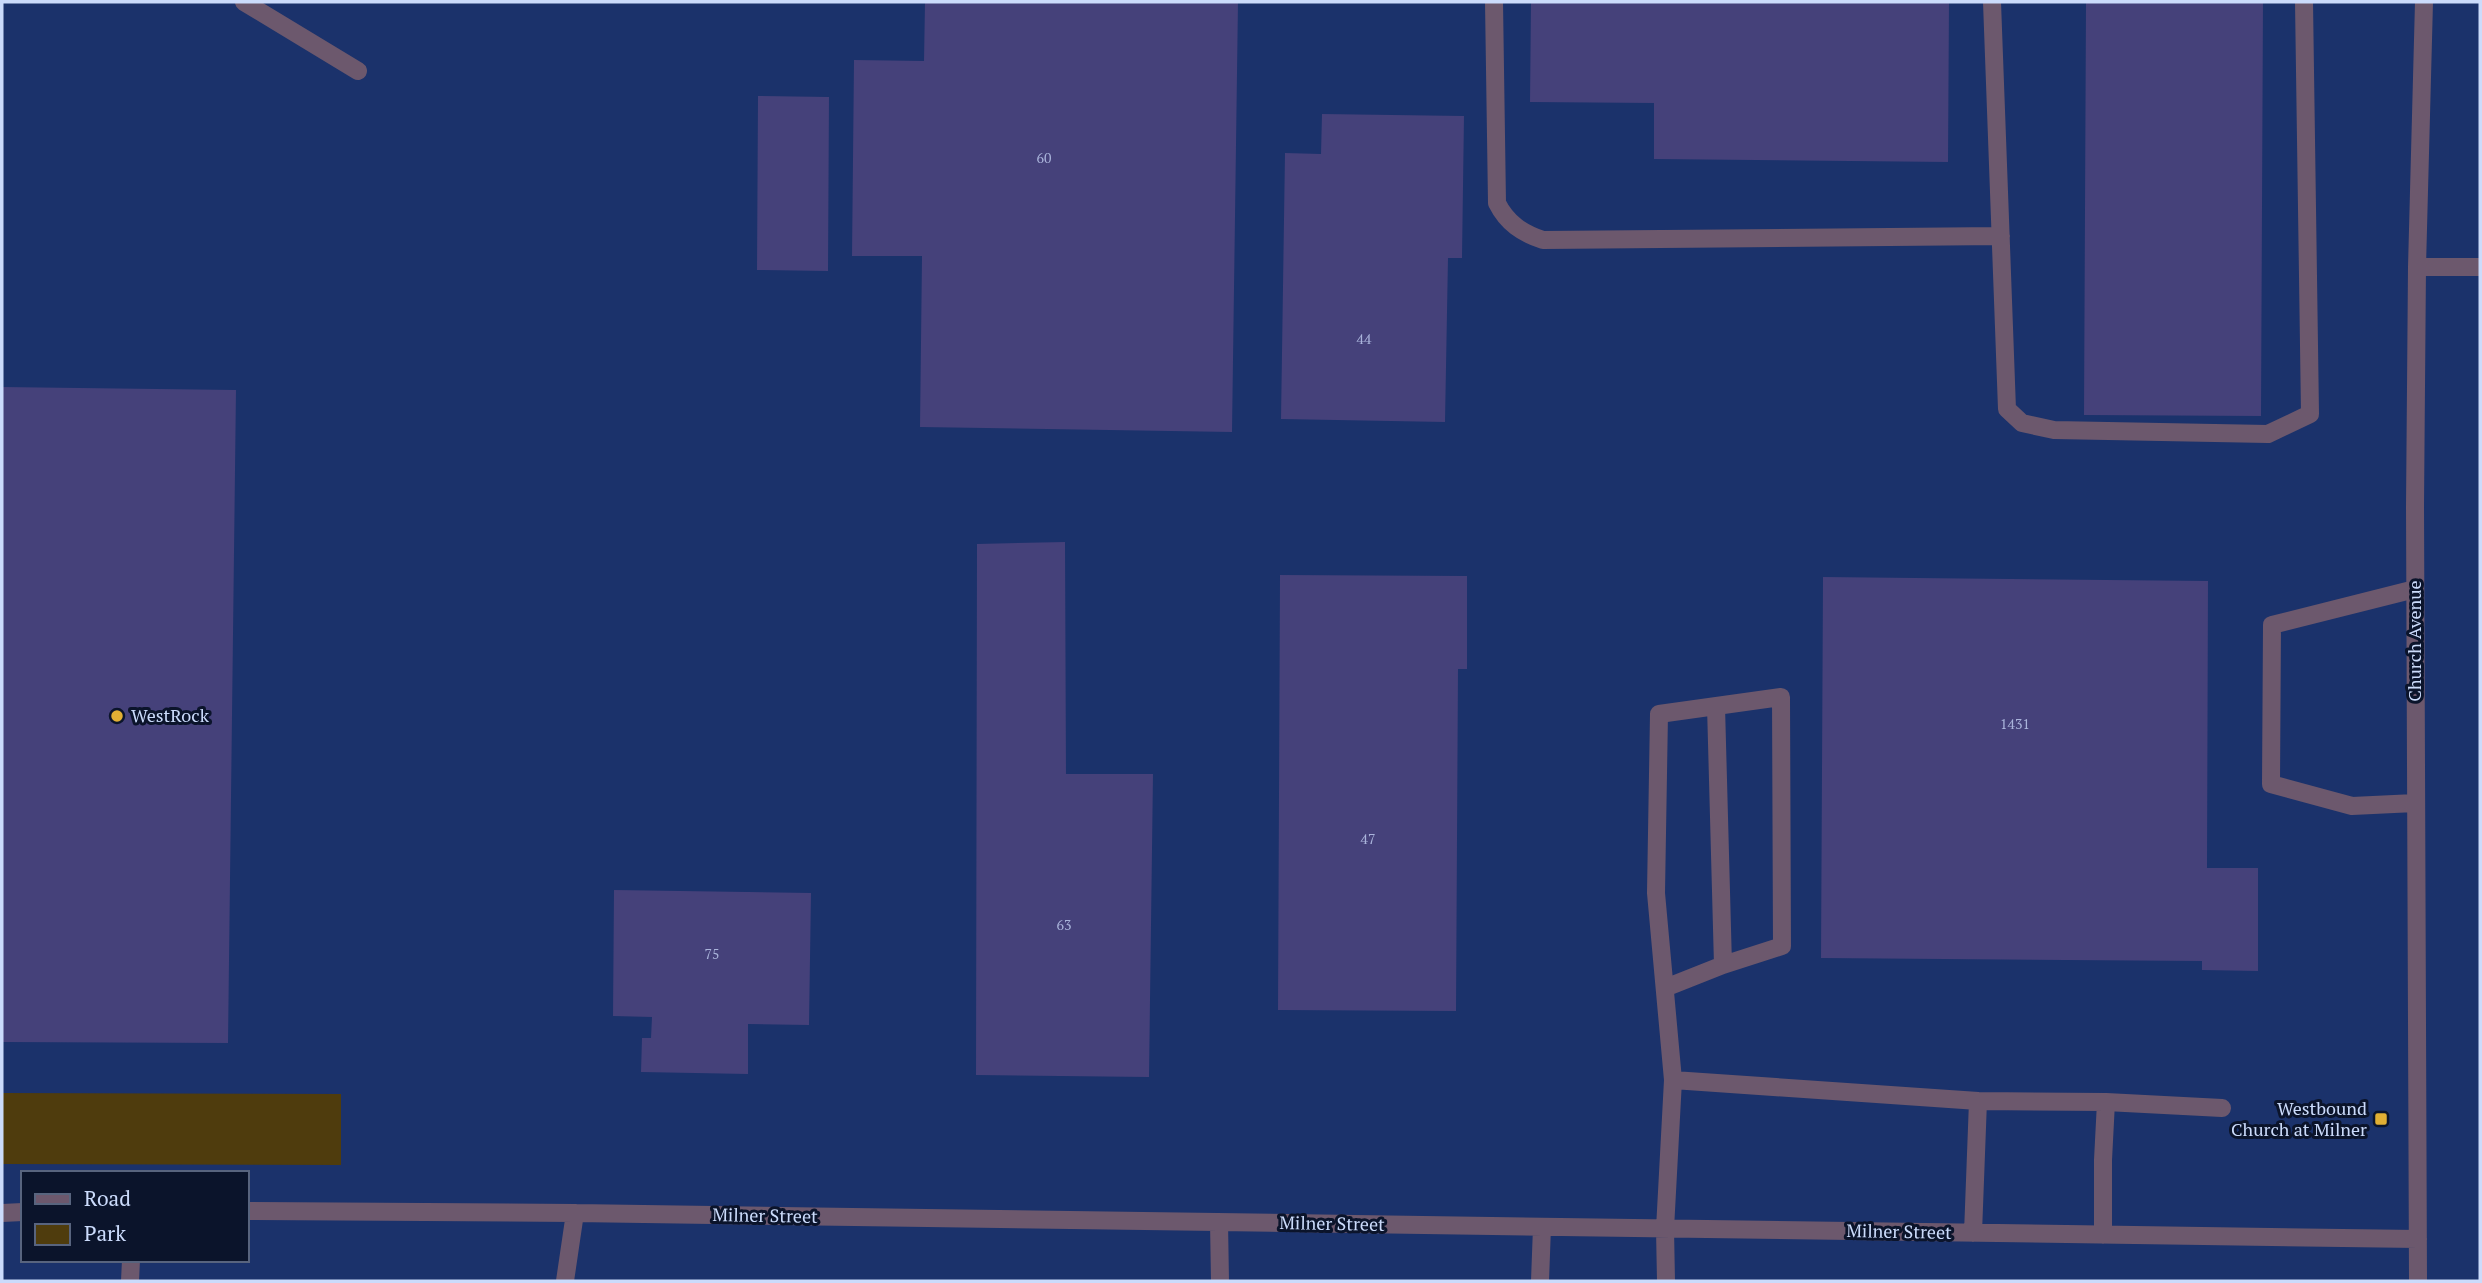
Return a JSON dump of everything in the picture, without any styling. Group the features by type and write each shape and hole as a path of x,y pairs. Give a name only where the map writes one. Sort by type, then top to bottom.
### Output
{"street":[{"path":"244,2 358,71"},
{"path":"1494,2 1497,203 1502,214 1526,235 1542,240 2001,236"},
{"path":"1992,2 2007,409 2022,423 2054,430 2268,434 2310,414 2304,2"},
{"name":"Church Avenue","path":"2417,1281 2415,589 2417,267 2424,2"},
{"path":"2417,267 2480,267"},
{"path":"2415,589 2272,625 2271,784 2352,806 2415,803"},
{"path":"1665,988 1782,946 1781,697 1659,714 1656,893 1673,1080 1665,1229 1666,1281"},
{"path":"1716,706 1723,965"},
{"path":"1673,1080 1978,1101 2106,1102 2221,1108"},
{"path":"1973,1233 1978,1101"},
{"path":"2103,1235 2106,1102"},
{"path":"2,1213 21,1212"},
{"name":"Milner Street","path":"248,1212 575,1213 2418,1239"},
{"path":"565,1281 575,1213"},
{"path":"1219,1222 1220,1281"},
{"path":"1540,1281 1542,1227"},
{"path":"130,1281 131,1262"}],"shaded area":[{"path":"2,2 2480,2 2480,1281 2,1281"}],"green space":[{"path":"2,1093 341,1094 341,1165 2,1164"}],"building":[{"path":"925,2 1238,2 1232,432 920,427 922,256 852,256 854,60 924,61"},
{"path":"1531,2 1949,2 1948,162 1654,159 1654,103 1530,102"},
{"path":"2086,2 2263,2 2261,416 2084,415"},
{"path":"758,96 829,97 828,271 757,270"},
{"path":"1322,114 1464,116 1462,258 1448,258 1445,422 1281,419 1285,153 1321,154"},
{"name":"WestRock","path":"2,387 236,390 228,1043 2,1042"},
{"path":"1065,542 1066,774 1153,774 1149,1077 976,1075 977,544"},
{"path":"1280,575 1467,576 1467,669 1458,669 1456,1011 1278,1010"},
{"path":"1823,577 2208,581 2207,868 2258,868 2258,971 2202,970 2202,961 1821,958"},
{"path":"614,890 811,893 809,1025 748,1024 748,1074 641,1072 642,1038 651,1038 652,1017 613,1016"}],"place":[{"name":"WestRock","path":"117,716"},
{"name":"Westbound Church at Milner","path":"2381,1119"}]}
